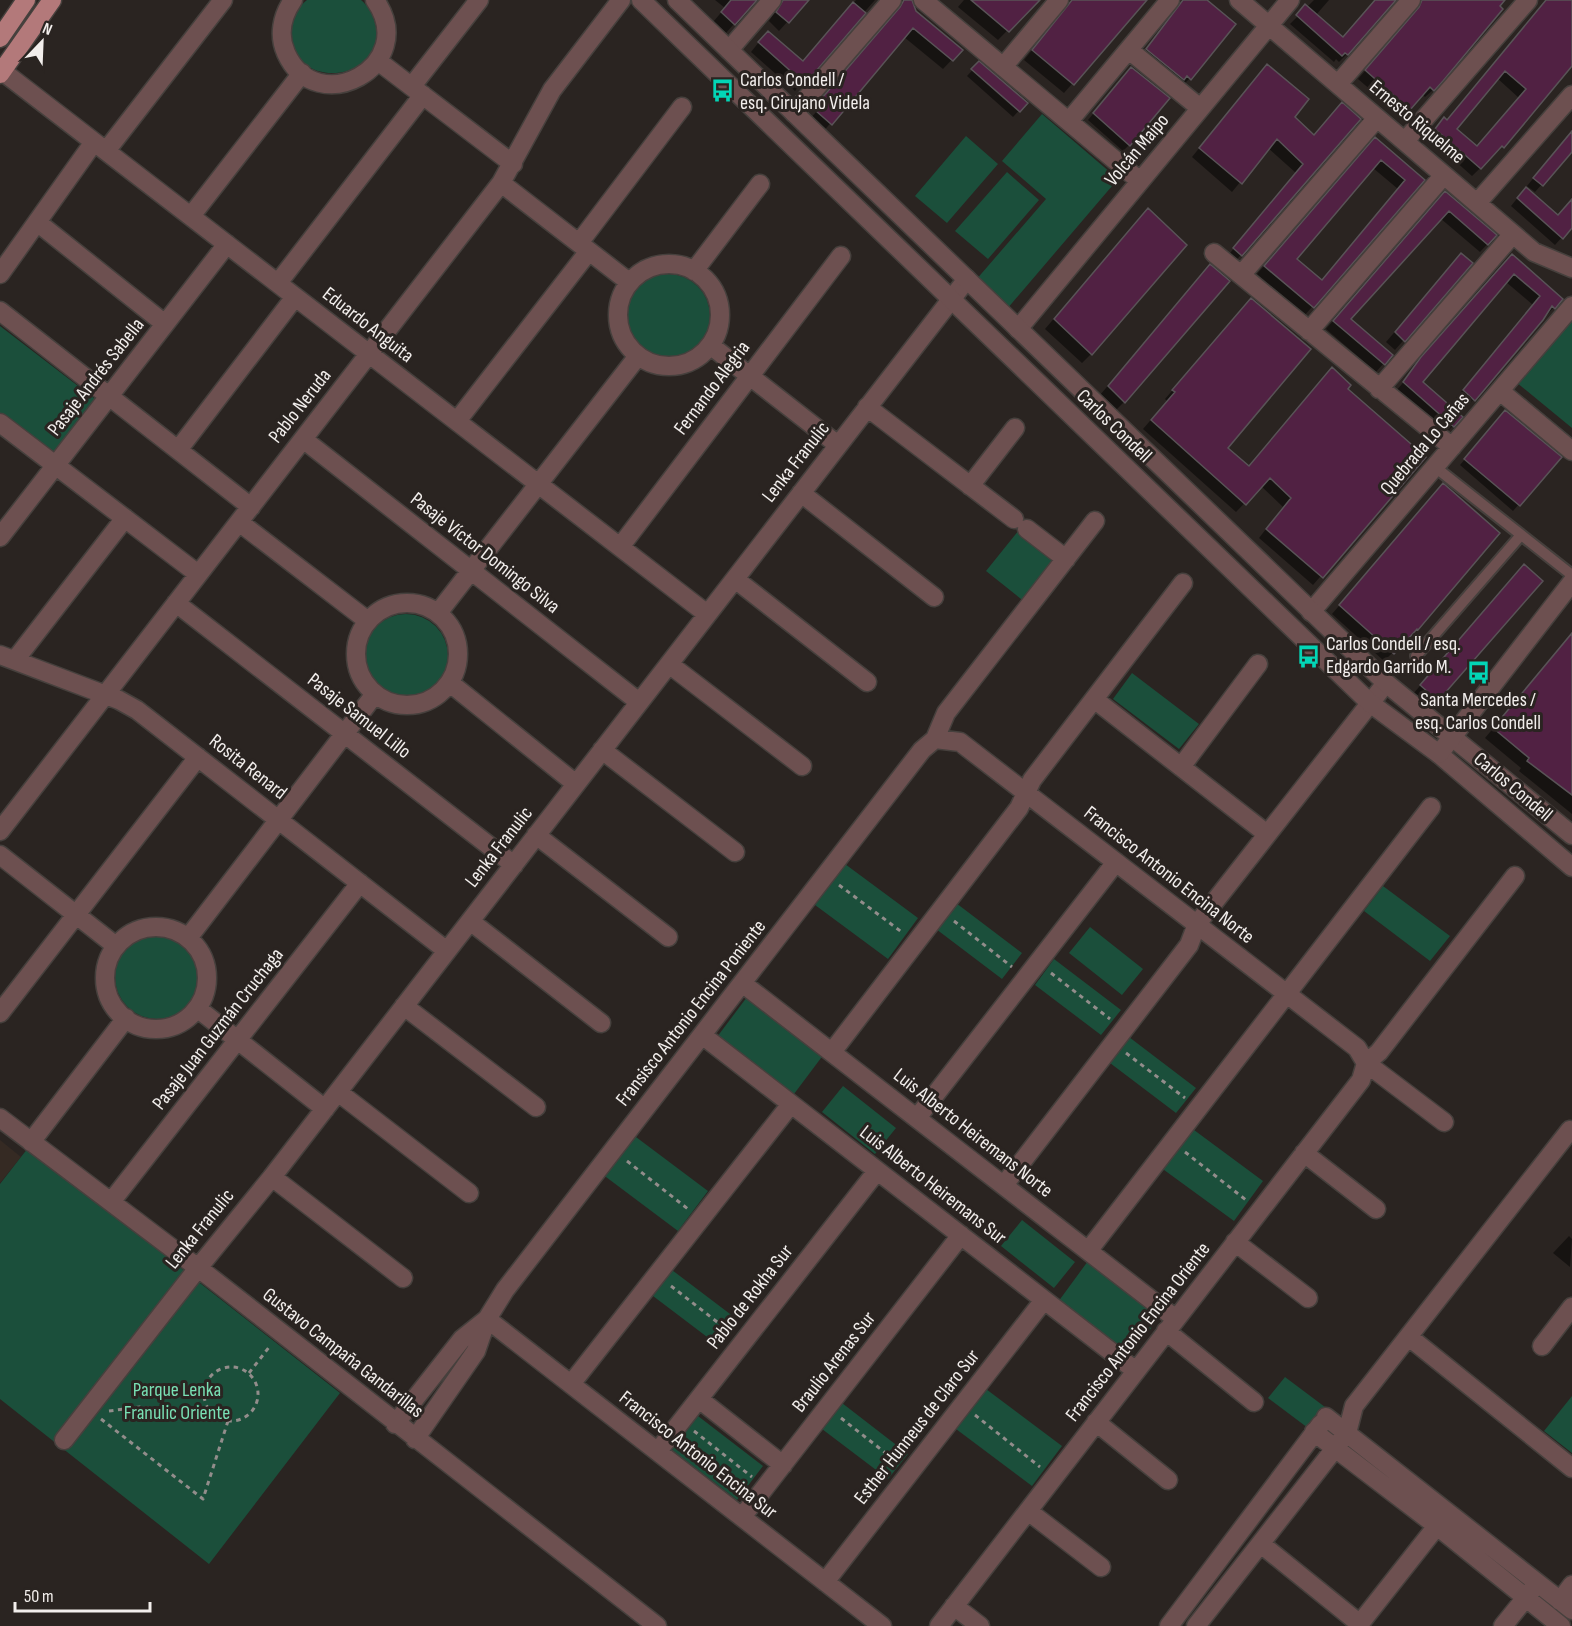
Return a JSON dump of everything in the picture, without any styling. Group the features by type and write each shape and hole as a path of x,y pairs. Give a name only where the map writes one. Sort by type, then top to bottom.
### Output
{"main road":[{"path":"0,38 26,0"},
{"path":"1,72 52,0"}],"street":[{"path":"0,274 37,222 223,0"},
{"path":"292,0 283,19 282,39 288,58 302,73 321,83 343,84 363,76 378,61 383,50 385,17 375,0"},
{"path":"278,283 418,91 479,0"},
{"name":"Pablo Neruda","path":"0,831 501,183 552,90 621,0"},
{"name":"Carlos Condell","path":"640,0 1370,703 1438,754 1572,867"},
{"name":"Carlos Condell","path":"677,0 1386,683 1572,835"},
{"path":"729,50 772,0"},
{"path":"794,113 892,0"},
{"path":"1003,66 1059,0"},
{"path":"1069,121 1170,0"},
{"name":"Ernesto Riquelme","path":"1239,0 1534,252 1568,260"},
{"name":"Volcán Maipo","path":"1018,328 1290,0"},
{"path":"1338,84 1411,0"},
{"path":"1405,141 1528,0"},
{"path":"933,3 1003,66 1140,181"},
{"path":"1129,50 1200,108"},
{"path":"378,61 513,164"},
{"name":"Eduardo Anguita","path":"1,72 707,614"},
{"path":"191,216 302,73"},
{"path":"1477,203 1572,95"},
{"path":"457,421 584,247 682,107"},
{"path":"1241,275 1377,118"},
{"path":"1309,332 1444,175"},
{"path":"501,183 629,282"},
{"path":"694,271 760,184"},
{"path":"37,222 165,324"},
{"path":"1379,389 1513,234"},
{"name":"Pasaje Andrés Sabella","path":"1,533 227,244"},
{"path":"1214,253 1452,447"},
{"name":"Fernando Alegria","path":"620,547 841,256"},
{"path":"675,264 694,271 712,287 720,310 719,323 710,345 693,360 682,364 659,365 638,356 623,338 617,315 623,292 629,282 655,266 675,264"},
{"name":"Lenka Franulic","path":"64,1440 272,1177 966,279"},
{"path":"178,450 296,297"},
{"name":"Quebrada Lo Cañas","path":"1311,612 1572,306"},
{"path":"0,310 251,507"},
{"path":"710,345 838,445"},
{"path":"438,613 638,356"},
{"path":"1500,391 1572,451"},
{"path":"867,407 1065,559"},
{"path":"0,423 198,574"},
{"path":"970,486 1015,428"},
{"name":"Pasaje Víctor Domingo Silva","path":"303,439 639,702"},
{"path":"801,493 934,597"},
{"path":"7,658 125,518"},
{"path":"935,739 946,713 1095,520"},
{"path":"239,522 368,621"},
{"path":"735,579 867,682"},
{"path":"832,1052 1019,808 1032,780 1183,583"},
{"path":"1438,754 1570,586"},
{"name":"Pasaje Samuel Lillo","path":"176,603 514,865"},
{"path":"401,604 414,604 438,613 454,633 458,646 458,659 450,683 432,699 421,704 397,704 375,694 361,676 357,665 358,642 368,621 389,606 401,604"},
{"name":"Rosita Renard","path":"7,658 105,695 137,710 447,951"},
{"path":"669,664 802,766"},
{"path":"1181,767 1258,664"},
{"path":"450,683 576,784"},
{"path":"1004,1185 1189,945 1197,924 1386,683"},
{"path":"188,938 375,694"},
{"path":"1094,699 1267,834"},
{"name":"Francisco Antonio Encina Norte","path":"935,739 960,742 1357,1048 1366,1063 1444,1122"},
{"name":"Fransisco Antonio Encina Poniente","path":"415,1439 476,1351 487,1319 505,1290 921,750 935,739"},
{"path":"602,750 735,852"},
{"path":"0,1013 198,757"},
{"path":"1088,1251 1431,807"},
{"path":"536,836 668,938"},
{"path":"0,855 116,946"},
{"path":"917,1118 1116,862"},
{"name":"Francisco Antonio Encina Oriente","path":"939,1626 1361,1080 1366,1063 1379,1052 1515,876"},
{"name":"Pasaje Juan Guzmán Cruchaga","path":"111,1202 360,883"},
{"path":"470,921 601,1023"},
{"path":"145,928 167,928 188,938 199,951 206,967 207,984 197,1008 182,1021 164,1028 144,1027 126,1018 112,1003 106,984 107,964 116,946 134,932 145,928"},
{"name":"Luis Alberto Heiremans Norte","path":"742,983 1088,1251 1254,1402"},
{"path":"404,1006 536,1107"},
{"path":"197,1008 325,1108"},
{"path":"31,1142 126,1018"},
{"name":"Luis Alberto Heiremans Sur","path":"702,1035 1136,1371"},
{"path":"338,1092 469,1193"},
{"path":"571,1384 791,1104"},
{"name":"Gustavo Campaña Gandarillas","path":"0,1118 198,1268 395,1424 657,1626"},
{"path":"1196,1626 1347,1433 1354,1406 1571,1125"},
{"path":"1304,1153 1376,1209"},
{"name":"Pablo de Rokha Sur","path":"658,1451 877,1171"},
{"path":"272,1177 403,1278"},
{"name":"Braulio Arenas Sur","path":"742,1517 961,1235"},
{"path":"1235,1242 1308,1298"},
{"name":"Esther Hunneus de Claro Sur","path":"825,1582 1044,1300"},
{"path":"1542,1346 1572,1307"},
{"name":"Fransisco Antonio Encina Poniente","path":"395,1424 462,1339 487,1319"},
{"name":"Francisco Antonio Encina Sur","path":"487,1319 882,1626"},
{"path":"1409,1337 1572,1468"},
{"path":"699,1399 783,1465"},
{"path":"1169,1626 1326,1417 1354,1406"},
{"path":"1326,1417 1347,1433 1442,1519 1531,1590 1561,1626"},
{"path":"1096,1422 1168,1480"},
{"path":"1314,1432 1442,1519"},
{"path":"1261,1504 1280,1520"},
{"path":"1028,1511 1101,1567"},
{"path":"1261,1544 1359,1625 1442,1519"},
{"path":"1531,1590 1566,1606 1572,1585"},
{"path":"1503,1626 1531,1590"},
{"path":"954,1606 980,1626"}],"lane":[{"path":"1435,467 1521,535 1570,586"},
{"path":"1416,656 1521,535"}],"path":[{"path":"825,875 916,943"},
{"path":"941,910 1026,978"},
{"path":"1038,963 1198,1108"},
{"path":"1172,1141 1260,1211"},
{"path":"613,1150 701,1219"},
{"path":"657,1275 743,1342"},
{"path":"249,1373 271,1344"},
{"path":"233,1366 249,1373 258,1388 256,1405 245,1418 228,1421 211,1413 204,1396 208,1378 224,1367 233,1366"},
{"path":"962,1405 1053,1477"},
{"path":"88,1410 116,1411 140,1407 172,1410 197,1418 211,1413"},
{"path":"827,1408 911,1472"},
{"path":"88,1410 203,1499 228,1421"},
{"path":"681,1421 765,1488"}],"shaded area":[{"path":"0,1140 21,1157 0,1183"}],"green space":[{"path":"307,0 361,0 370,10 375,23 376,42 369,57 356,67 341,72 324,72 309,67 297,55 292,37 295,17 299,8"},
{"path":"1042,114 1118,179 1007,309 975,281 1046,199 1002,161"},
{"path":"966,136 998,164 947,223 915,196"},
{"path":"1007,172 1039,200 988,259 955,231"},
{"path":"668,274 684,277 698,286 707,300 710,316 707,332 698,346 684,355 668,358 652,355 638,346 629,332 626,316 629,300 638,286 652,277"},
{"path":"1572,315 1572,428 1516,382"},
{"path":"0,326 95,399 52,455 0,415"},
{"path":"1019,530 1059,561 1026,603 986,571"},
{"path":"406,614 422,617 436,626 445,640 448,656 445,672 436,686 422,695 406,698 390,695 376,686 367,672 364,656 367,640 376,626 390,617"},
{"path":"1132,673 1199,724 1179,749 1113,699"},
{"path":"845,864 918,918 888,959 815,905"},
{"path":"1383,886 1450,936 1430,961 1364,911"},
{"path":"956,903 1022,953 1002,979 936,929"},
{"path":"1090,927 1143,969 1122,995 1069,953"},
{"path":"149,935 165,935 181,942 192,953 199,969 196,993 187,1007 165,1019 149,1019 133,1012 122,1001 115,985 115,969 122,953 133,942"},
{"path":"1054,959 1121,1010 1101,1035 1035,985"},
{"path":"747,997 824,1054 794,1094 717,1037"},
{"path":"1129,1037 1196,1088 1176,1113 1110,1063"},
{"path":"843,1086 896,1128 875,1154 822,1112"},
{"path":"1190,1127 1263,1181 1234,1221 1160,1167"},
{"path":"632,1134 708,1191 678,1231 602,1174"},
{"name":"Parque Lenka Franulic Oriente","path":"28,1148 340,1393 209,1564 0,1399 0,1184"},
{"path":"1022,1220 1075,1262 1054,1288 1001,1246"},
{"path":"1088,1261 1161,1315 1131,1355 1058,1302"},
{"path":"672,1270 738,1320 719,1346 653,1296"},
{"path":"1285,1377 1325,1407 1308,1428 1268,1398"},
{"path":"986,1389 1062,1446 1032,1486 956,1429"},
{"path":"1572,1396 1572,1453 1544,1431"},
{"path":"842,1403 908,1454 888,1479 822,1429"},
{"path":"698,1416 763,1466 737,1500 672,1450"}],"building":[{"path":"731,0 757,0 735,25 721,12"},
{"path":"783,0 809,0 789,23 776,12"},
{"path":"904,0 912,0 916,11 963,50 953,61 913,28 832,125 816,111 825,101 822,98"},
{"path":"971,0 1040,0 1009,32"},
{"path":"1072,0 1147,0 1074,85 1032,50"},
{"path":"1183,0 1207,0 1236,24 1191,80 1187,76 1184,80 1146,49"},
{"path":"1375,0 1396,0 1348,55 1345,53 1342,56 1296,15 1305,4 1343,37"},
{"path":"1422,0 1505,0 1500,6 1503,9 1443,81 1434,91 1430,87 1410,110 1365,70 1419,7"},
{"path":"1546,0 1572,0 1572,66 1504,148 1502,146 1481,169 1435,129 1444,117 1447,120","holes":["1505,71 1526,89 1477,146 1457,129"]},
{"path":"853,2 866,13 805,84 758,42 768,31 803,61"},
{"path":"979,61 1028,103 1020,112 971,69"},
{"path":"1267,64 1309,99 1295,117 1314,135 1342,102 1361,119 1242,256 1233,248 1303,164 1277,139 1242,184 1199,148"},
{"path":"1131,67 1170,98 1130,146 1093,113"},
{"path":"1572,131 1572,152 1543,186 1533,178"},
{"path":"1375,137 1425,180 1314,308 1264,266","holes":["1381,160 1405,180 1322,280 1297,259"]},
{"path":"1526,187 1558,215 1572,199 1572,228 1563,239 1517,198"},
{"path":"1445,191 1497,235 1488,245 1449,211 1351,319 1393,355 1385,365 1333,321"},
{"path":"1148,208 1187,245 1092,355 1054,319"},
{"path":"1461,253 1473,263 1405,342 1395,332"},
{"path":"1512,254 1563,299 1555,309 1552,306 1543,320 1475,401 1463,390 1540,296 1514,274 1423,382 1463,417 1454,427 1403,382 1421,357"},
{"path":"1210,264 1230,281 1125,403 1108,386"},
{"path":"1251,298 1311,349 1228,448 1249,466 1332,367 1351,385 1348,389 1426,457 1323,578 1266,529 1291,498 1270,478 1246,505 1151,420 1175,392 1172,390"},
{"path":"1505,410 1562,457 1520,506 1464,459"},
{"path":"1443,483 1500,533 1418,630 1394,654 1339,605"},
{"path":"1524,564 1543,581 1438,701 1420,685"},
{"path":"1572,633 1572,795 1527,761 1529,758 1493,728"}],"place":[{"name":"Carlos Condell / esq. Cirujano Videla","path":"722,91"},
{"name":"Carlos Condell / esq. Edgardo Garrido M.","path":"1308,656"},
{"name":"Santa Mercedes / esq. Carlos Condell","path":"1478,672"}]}
